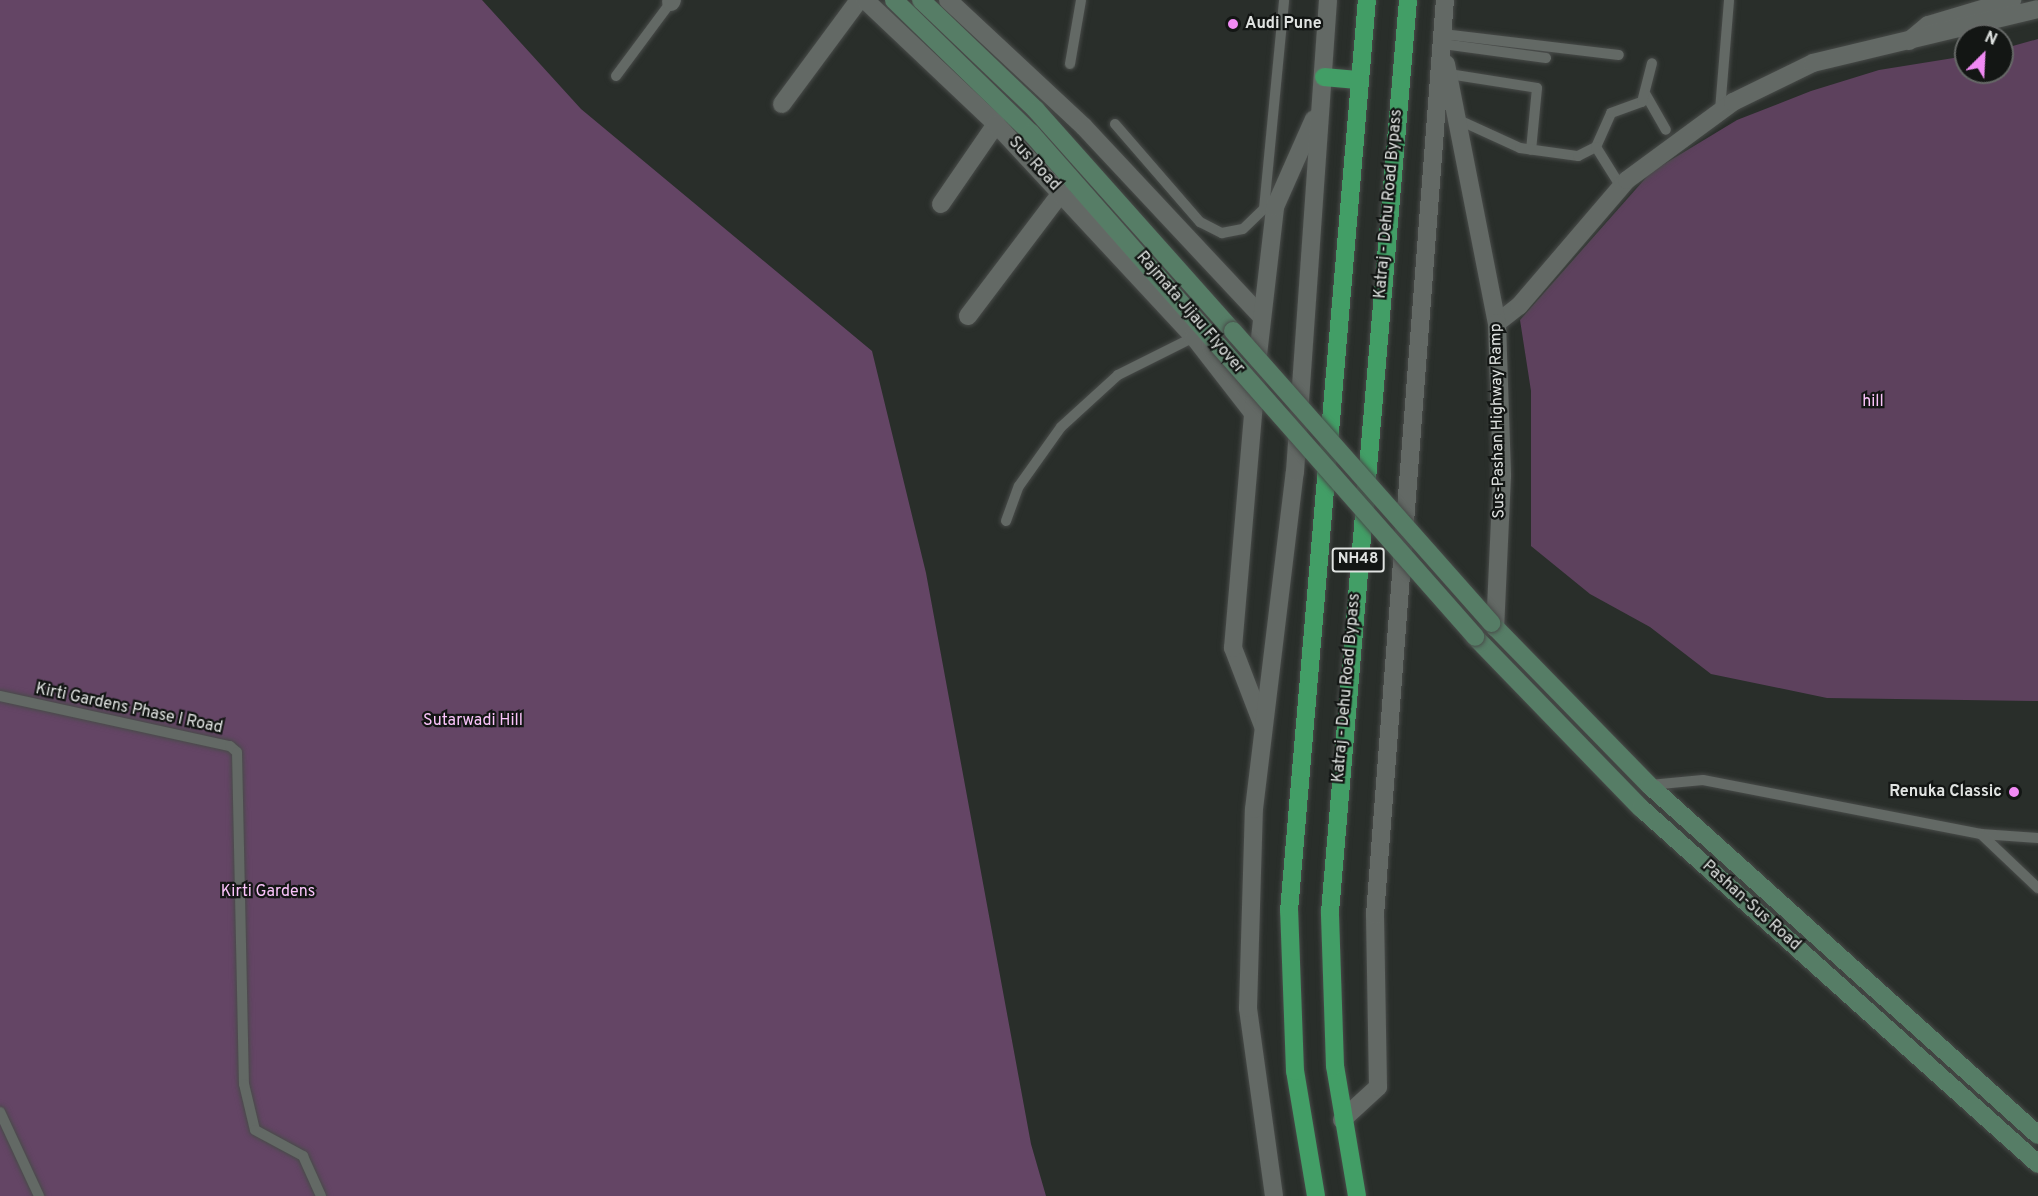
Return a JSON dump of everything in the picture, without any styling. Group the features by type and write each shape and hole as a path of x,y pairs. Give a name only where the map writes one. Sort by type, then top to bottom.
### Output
{"highway":[{"name":"NH48","path":"1316,1196 1295,1071 1289,911 1367,0"},
{"name":"Katraj - Dehu Road Bypass","path":"1357,1196 1342,1120 1330,1004 1332,876 1408,0"},
{"path":"1324,77 1360,80"}],"main road":[{"name":"Rajmata Jijau Flyover","path":"894,0 1031,133 1475,637"},
{"name":"Rajmata Jijau Flyover","path":"921,0 1036,110 1493,625"},
{"name":"Pashan-Sus Road","path":"1493,625 1649,785 2038,1135"},
{"name":"Pashan-Sus Road","path":"1475,637 1641,808 2038,1164"}],"street":[{"path":"782,104 860,0"},
{"name":"Sus Road","path":"865,0 996,124 1194,337"},
{"path":"948,0 1084,127 1261,316"},
{"path":"1274,1196 1248,1008 1254,810 1295,472 1328,0"},
{"path":"1342,1120 1378,1087 1375,915 1445,0"},
{"path":"1905,44 1928,25 2012,0"},
{"path":"1497,323 1519,306 1621,187 1672,142 1720,110 1813,63 1905,44 2038,9"},
{"name":"Sus-Pashan Highway Ramp","path":"1443,43 1461,121 1497,323 1499,580 1493,625"},
{"path":"1264,730 1233,648 1261,316 1275,207 1320,106"},
{"path":"941,204 996,124"},
{"path":"968,316 1061,193"},
{"path":"1194,337 1253,413"}],"lane":[{"path":"1070,64 1081,0"},
{"path":"1115,124 1200,222 1222,232 1244,229 1264,209 1284,0"},
{"path":"1720,110 1730,0"},
{"path":"616,76 672,1"},
{"path":"1443,43 1619,55"},
{"path":"1443,43 1546,58"},
{"path":"1461,121 1531,150 1578,156 1596,147 1611,113 1642,102 1646,95 1652,63"},
{"path":"1449,74 1537,88 1531,150"},
{"path":"1646,95 1666,130"},
{"path":"1596,147 1621,187"},
{"path":"1006,521 1019,486 1068,420 1118,375 1194,337"},
{"name":"Kirti Gardens Phase I Road","path":"0,696 230,746 237,752 244,1084 255,1130 303,1156 321,1196"},
{"path":"1649,785 1703,780 1981,834 2038,838"},
{"path":"1981,834 2038,888"},
{"path":"0,1112 39,1196"}],"green space":[{"name":"Sutarwadi Hill","path":"0,0 482,0 581,109 872,351 926,573 1031,1144 1046,1196 0,1196"},
{"name":"hill","path":"2038,39 2038,701 1827,698 1711,674 1650,627 1590,594 1531,546 1531,391 1520,320 1651,172 1737,120 1811,91 1879,70 1954,58 1954,84 2014,84 2014,46"}],"place":[{"name":"Audi Pune","path":"1233,24"},
{"name":"Renuka Classic","path":"2014,792"}],"park label":[{"name":"Kirti Gardens","path":"268,892"}]}
